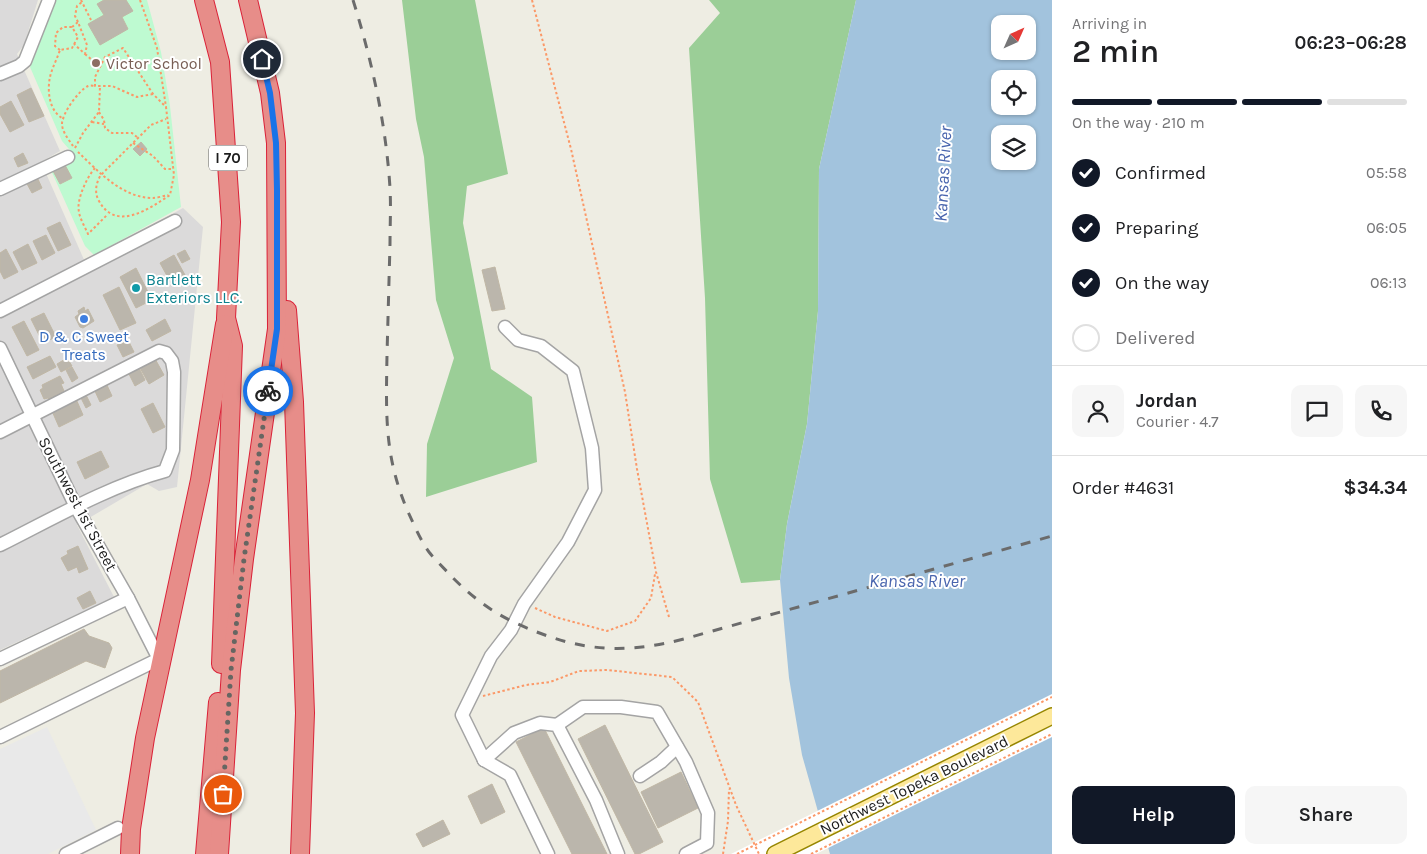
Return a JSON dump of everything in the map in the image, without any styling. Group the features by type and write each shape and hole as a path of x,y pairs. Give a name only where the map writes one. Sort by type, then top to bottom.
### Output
{"highway":[{"name":"I 70","path":"204,0 220,62 231,222 226,318 233,346 226,669 219,854"},
{"name":"I 70","path":"206,854 214,733 246,550 277,329 276,143 270,93 248,0"},
{"path":"277,190 294,402 303,655 305,713 300,854"},
{"path":"130,854 131,829 145,738 200,480 226,318"}],"main road":[{"name":"Northwest Topeka Boulevard","path":"775,854 1052,716"}],"street":[{"path":"0,74 19,66 25,61 50,0"},
{"path":"0,188 71,152"},
{"path":"0,311 175,221"},
{"path":"505,327 518,340 541,346 574,371 592,448 595,490 568,542 524,604 511,630 491,656 462,715 484,760 510,775 546,853"},
{"name":"Southwest 1st Street","path":"0,348 76,507 128,598 159,658 0,737"},
{"path":"0,432 159,351 164,352 172,361 174,370 173,450 165,471 145,476 76,507 0,546"},
{"path":"0,659 128,598"},
{"path":"484,760 514,734 540,723 557,725 584,707 622,707 657,712 686,762 708,814 707,843 686,854"},
{"path":"557,725 596,800 618,854"},
{"path":"640,776 661,762 677,747"},
{"path":"66,854 118,828"}],"path":[{"path":"140,0 157,48 174,175 170,194 149,209 124,217 115,217 108,213 98,199 96,182 132,142 151,125 166,118"},
{"path":"532,0 571,149 625,392 656,572 669,616"},
{"path":"85,54 87,45 75,16 77,6 81,1 91,20"},
{"path":"72,27 78,37 72,48 60,50 55,46 56,34 62,28 72,27 78,22"},
{"path":"74,44 92,60"},
{"path":"96,86 96,77 105,57 123,48 153,94 166,107"},
{"path":"60,50 50,77 50,100 57,116 64,118"},
{"path":"153,94 137,97 112,86 89,86 81,92 68,108 62,125 71,152 101,175 133,194 152,198 170,194"},
{"path":"100,86 100,112 105,128 112,133 132,133 138,138"},
{"path":"71,152 100,112"},
{"path":"92,122 104,125"},
{"path":"132,142 153,156 165,169 174,169"},
{"path":"94,168 83,190 78,210 88,234 108,213"},
{"path":"524,604 555,617 607,631 635,621 651,598 656,572"},
{"path":"737,854 1052,697"},
{"path":"812,854 1052,734"},
{"path":"723,854 728,821 729,788"}],"shaded area":[{"path":"0,0 38,0 24,45 17,54 60,151 41,162 85,262 183,208 203,227 177,487 159,491 147,484 77,525 114,597 0,650"},
{"path":"47,727 96,830 48,854 0,854 0,749"}],"green space":[{"path":"55,0 147,0 161,52 170,106 181,207 94,255 85,246 50,168 75,156 62,141 30,67"},
{"path":"402,0 475,0 508,174 467,186 463,223 491,369 532,397 537,462 426,497 427,444 454,358 436,300 424,157 416,119"},
{"path":"709,0 856,0 819,169 818,311 807,424 787,524 780,580 741,583 710,479 705,298 689,48 720,13"}],"water":[{"name":"Kansas River","path":"856,0 1052,0 1052,854 830,854 802,755 789,678 780,580 787,524 807,424 818,311 819,169"}],"pier":[{"path":"1052,694 1052,737 816,854 731,854"}],"building":[{"path":"104,0 126,0 133,11 122,17 128,29 100,45 88,24 104,15 97,4"},
{"path":"31,88 44,116 29,122 17,95"},
{"path":"11,101 24,125 10,132 0,114 0,107"},
{"path":"141,142 147,149 140,156 133,149"},
{"path":"23,153 28,163 18,167 14,158"},
{"path":"65,165 72,178 60,184 53,171"},
{"path":"37,177 42,188 32,193 26,182"},
{"path":"60,222 71,245 58,251 47,228"},
{"path":"46,235 55,253 42,260 33,241"},
{"path":"28,244 37,263 22,270 13,252"},
{"path":"6,249 18,272 4,279 0,271 0,253"},
{"path":"185,250 190,259 182,263 177,254"},
{"path":"174,255 185,275 171,283 160,263"},
{"path":"495,267 505,309 492,311 482,270"},
{"name":"Bartlett Exteriors LLC.","path":"136,268 152,300 136,308 120,277"},
{"path":"119,287 136,323 120,330 103,295"},
{"name":"D & C Sweet Treats","path":"84,307 85,311 88,309 94,321 83,328 80,327 75,317 79,314 78,311"},
{"path":"44,313 56,337 43,343 31,319"},
{"path":"165,319 171,331 152,341 146,330"},
{"path":"24,321 39,350 27,356 12,327"},
{"path":"128,340 134,352 123,357 117,345"},
{"path":"50,356 56,367 33,379 27,367"},
{"path":"154,357 164,375 149,384 139,366"},
{"path":"67,358 72,366 61,372 57,364"},
{"path":"72,367 78,378 72,382 66,370"},
{"path":"139,368 145,380 135,386 129,374"},
{"path":"60,376 64,383 61,384 64,391 49,399 44,399 40,390 43,388 42,385"},
{"path":"106,383 112,396 100,402 94,389"},
{"path":"86,395 91,405 86,408 81,398"},
{"path":"76,399 83,415 59,427 52,411"},
{"path":"153,403 165,427 153,433 141,409"},
{"path":"101,451 109,467 85,479 77,462"},
{"path":"78,546 88,569 79,573 77,567 68,571 61,558 68,554 67,551"},
{"path":"90,591 96,603 83,609 77,598"},
{"path":"84,629 89,636 109,643 112,648 105,668 86,661 0,703 0,671"},
{"path":"605,725 663,842 639,854 635,854 578,739"},
{"path":"544,728 607,854 572,854 516,742"},
{"path":"681,772 698,808 658,828 641,792"},
{"path":"492,784 505,812 481,824 468,796"},
{"path":"443,820 450,834 423,847 416,834"}],"railway":[{"path":"353,0 382,116 388,164 390,244 387,417 391,455 401,494 423,543 438,562 475,598 509,620 560,640 600,648 640,647 684,639 1052,536"}],"way so far":[{"path":"223,794 231,670 244,559 268,391"}],"place":[{"name":"Victor School","path":"96,63"},
{"name":"Bartlett Exteriors LLC.","path":"136,288"},
{"name":"D & C Sweet Treats","path":"84,319"}],"route":[{"path":"262,59 270,93 276,143 277,190 277,329 268,391"}]}
